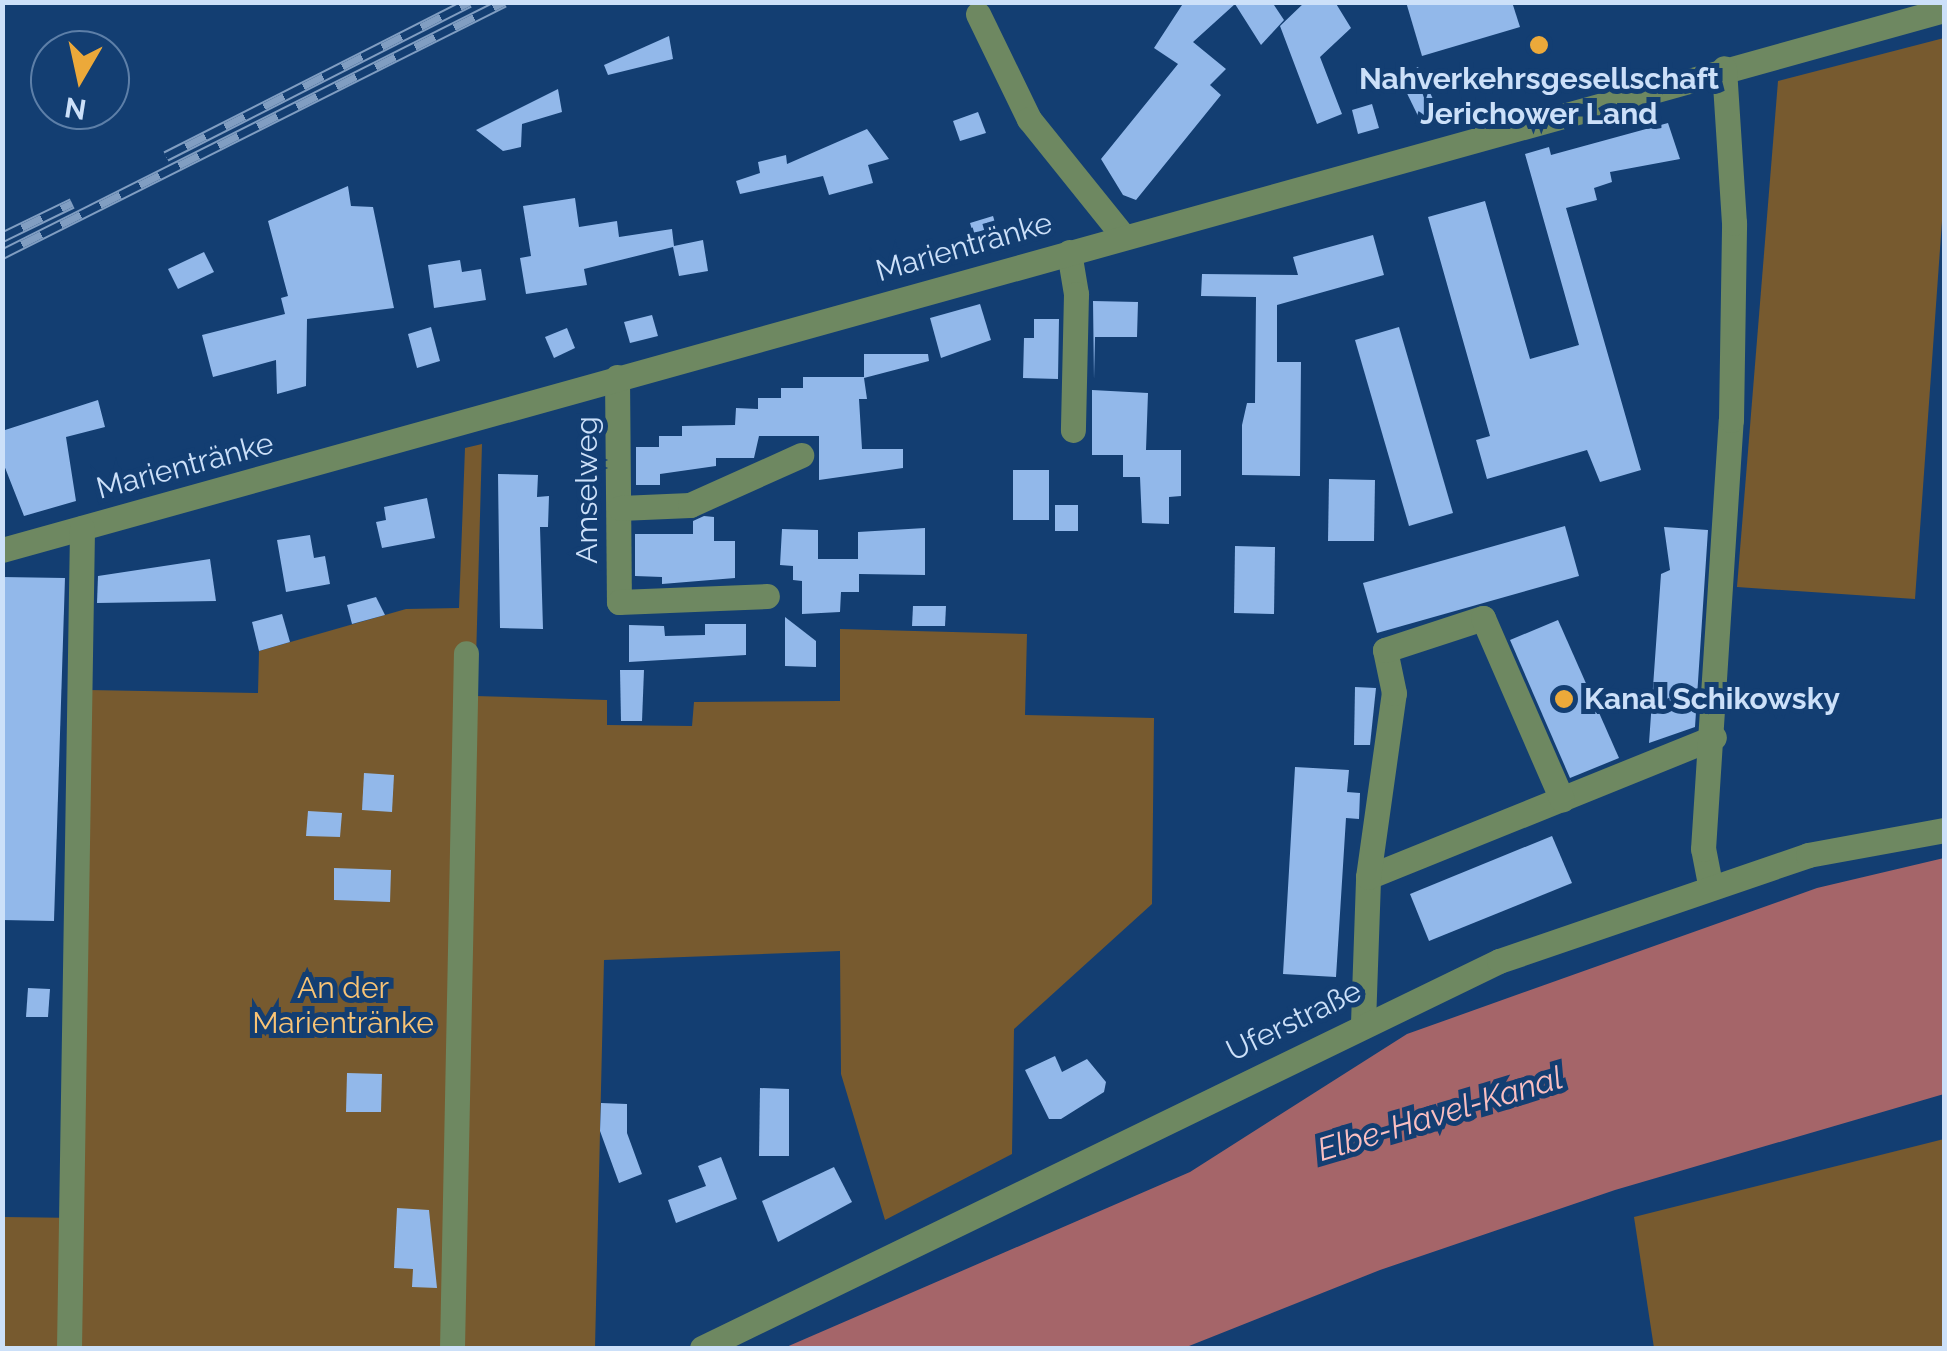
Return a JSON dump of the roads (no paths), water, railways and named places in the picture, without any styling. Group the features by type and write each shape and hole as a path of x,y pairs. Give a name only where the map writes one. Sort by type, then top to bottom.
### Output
{"street":[{"name":"Marientränke","path":"2,550 1724,68 1890,13 1944,10"},
{"path":"978,14 1029,118 1123,236"},
{"path":"1710,884 1703,849 1714,737 1732,420 1734,224 1724,68"},
{"path":"1069,252 1076,294 1073,430"},
{"name":"Amselweg","path":"617,378 619,602 767,596"},
{"path":"620,508 690,506 801,455"},
{"path":"69,1348 82,528"},
{"path":"1363,1023 1368,878 1394,693 1385,650 1484,618 1562,800"},
{"path":"452,1348 466,653"},
{"path":"1368,878 1714,737"},
{"name":"Uferstraße","path":"702,1348 1363,1023 1596,922 1808,855 1944,830"}],"water":[{"name":"Elbe-Havel-Kanal","path":"1944,858 1944,1094 1615,1190 1380,1270 1184,1348 784,1348 1190,1172 1407,1034 1817,888"}],"railway":[{"path":"166,156 469,2"},
{"path":"2,254 504,2"},
{"path":"2,237 72,203"}],"place":[{"name":"Nahverkehrsgesellschaft Jerichower Land","path":"1539,45"},
{"name":"Kanal Schikowsky","path":"1564,699"}],"park label":[{"name":"An der Marientränke","path":"343,1005"}]}
